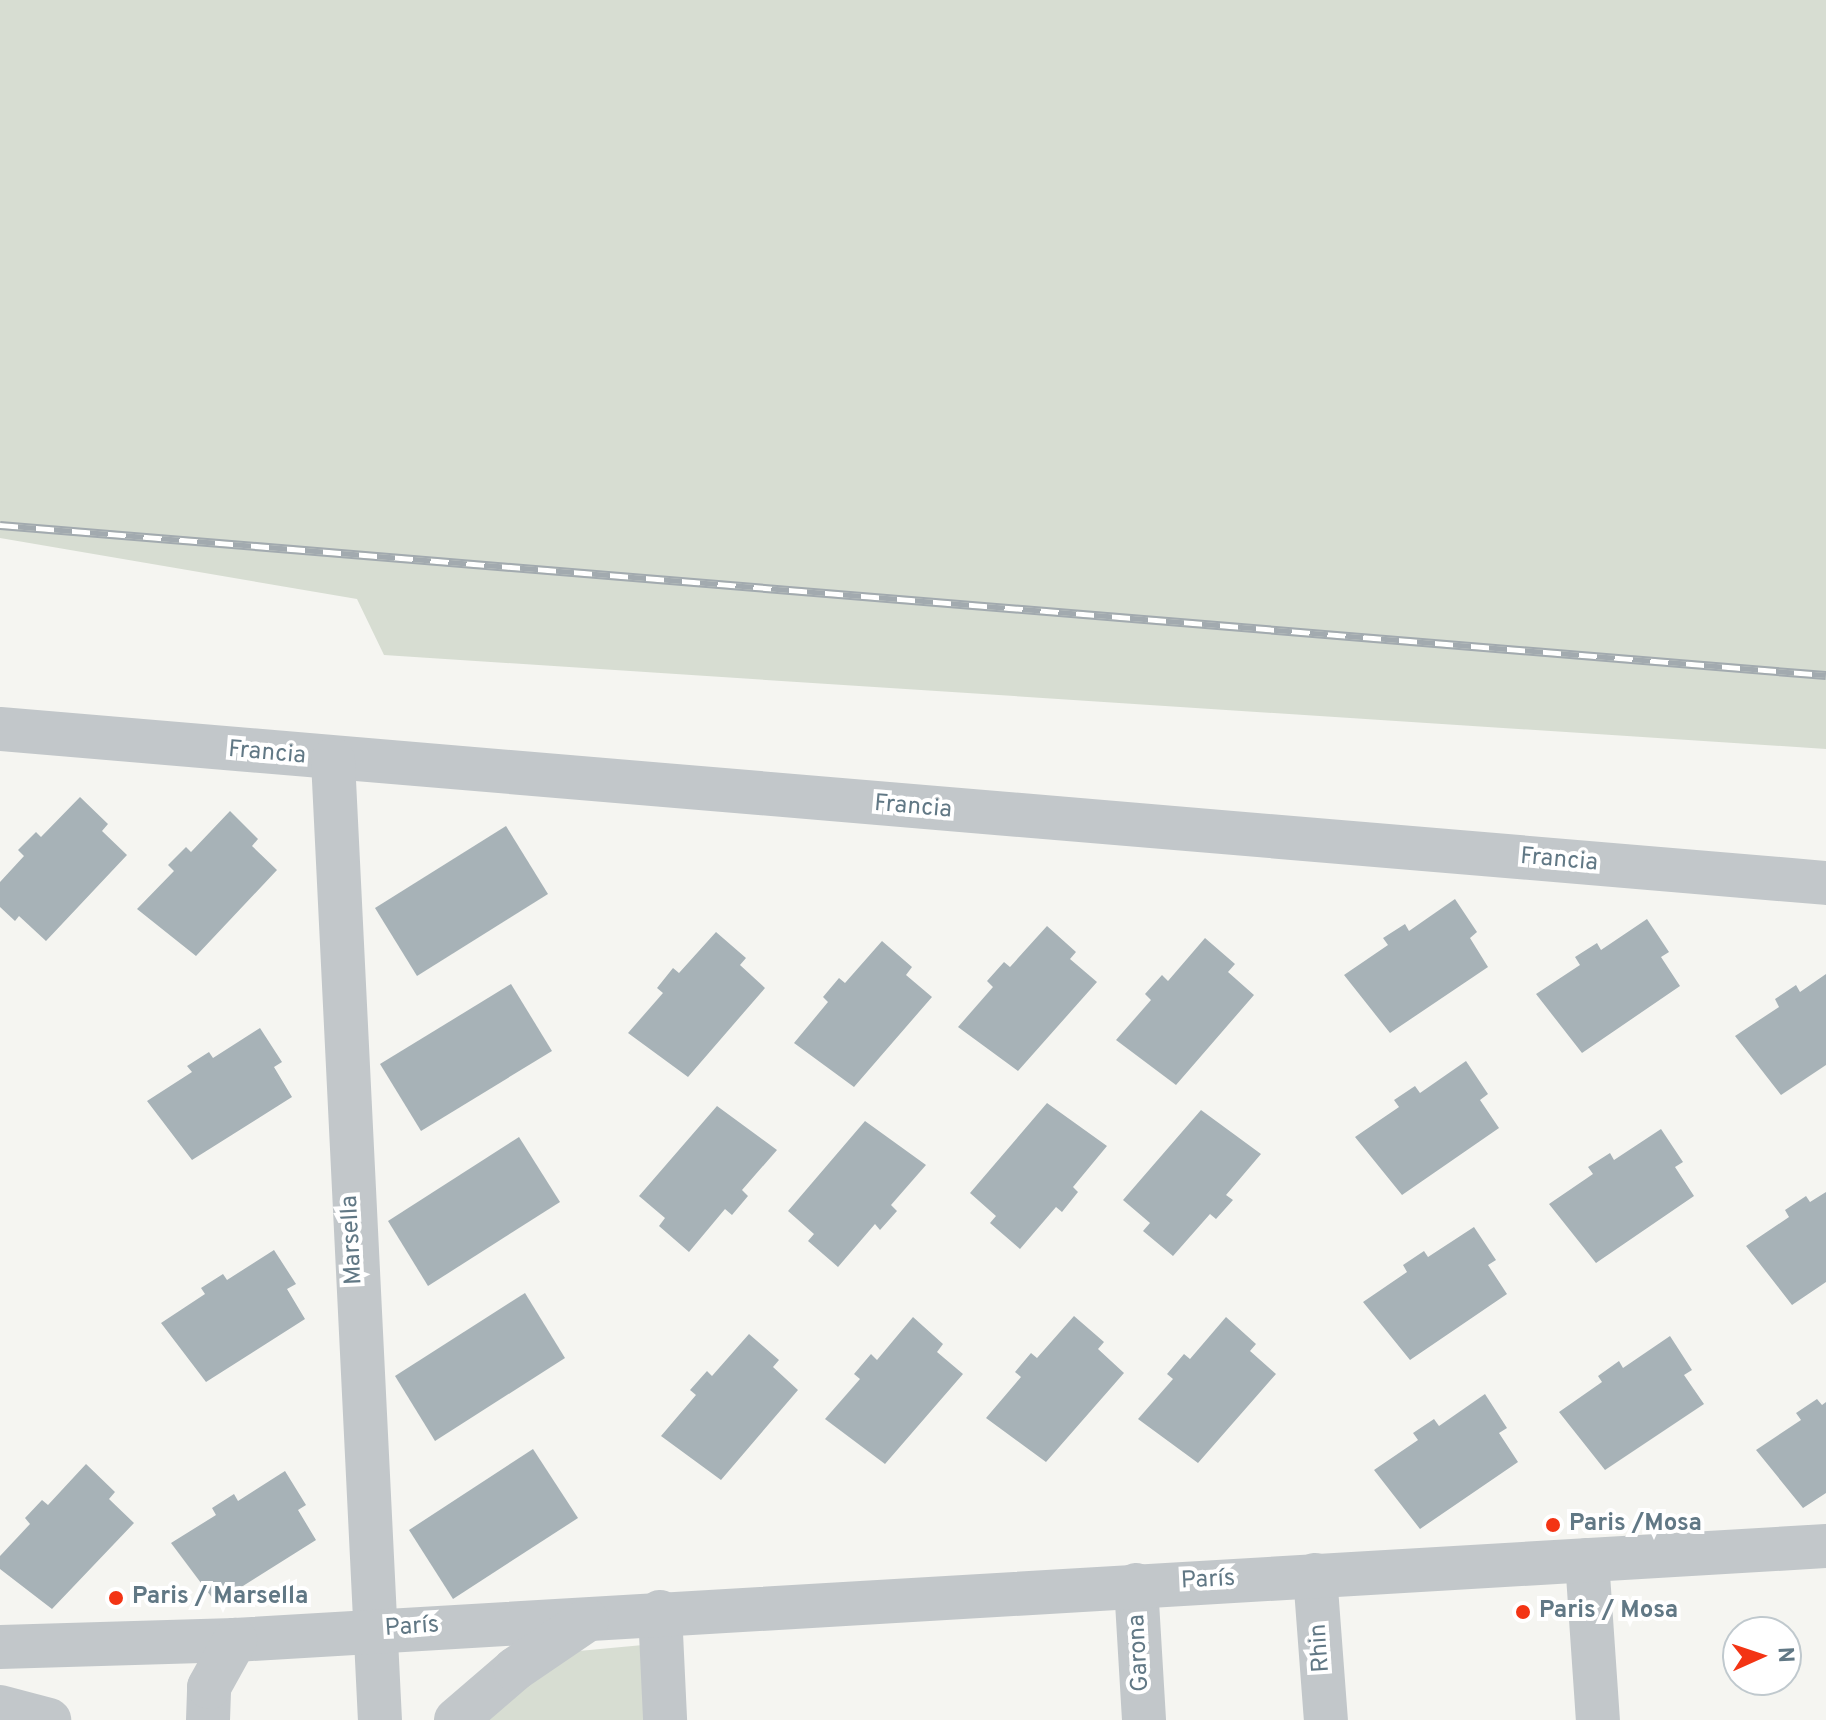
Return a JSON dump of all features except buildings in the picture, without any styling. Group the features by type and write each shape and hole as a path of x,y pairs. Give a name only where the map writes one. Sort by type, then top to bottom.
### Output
{"street":[{"name":"Francia","path":"0,729 333,760 1826,883"},
{"name":"Marsella","path":"333,760 373,1631 380,1720"},
{"path":"1778,1549 1826,1538"},
{"name":"París","path":"0,1647 235,1640 660,1612 1826,1546"},
{"path":"1587,1560 1598,1720"},
{"name":"Rhin","path":"1315,1575 1326,1720"},
{"name":"Garona","path":"1136,1585 1144,1720"},
{"path":"660,1612 665,1720"},
{"name":"París","path":"456,1720 515,1669 590,1618"},
{"path":"208,1720 209,1687 235,1640"},
{"path":"0,1707 49,1720"}],"shaded area":[{"path":"0,0 1826,0 1826,749 384,655 357,599 0,538"},
{"path":"643,1645 648,1720 474,1720 568,1652"}],"railway":[{"path":"0,525 1826,675"}],"place":[{"name":"Paris /Mosa","path":"1553,1525"},
{"name":"Paris / Marsella","path":"116,1598"},
{"name":"Paris / Mosa","path":"1523,1612"}]}
